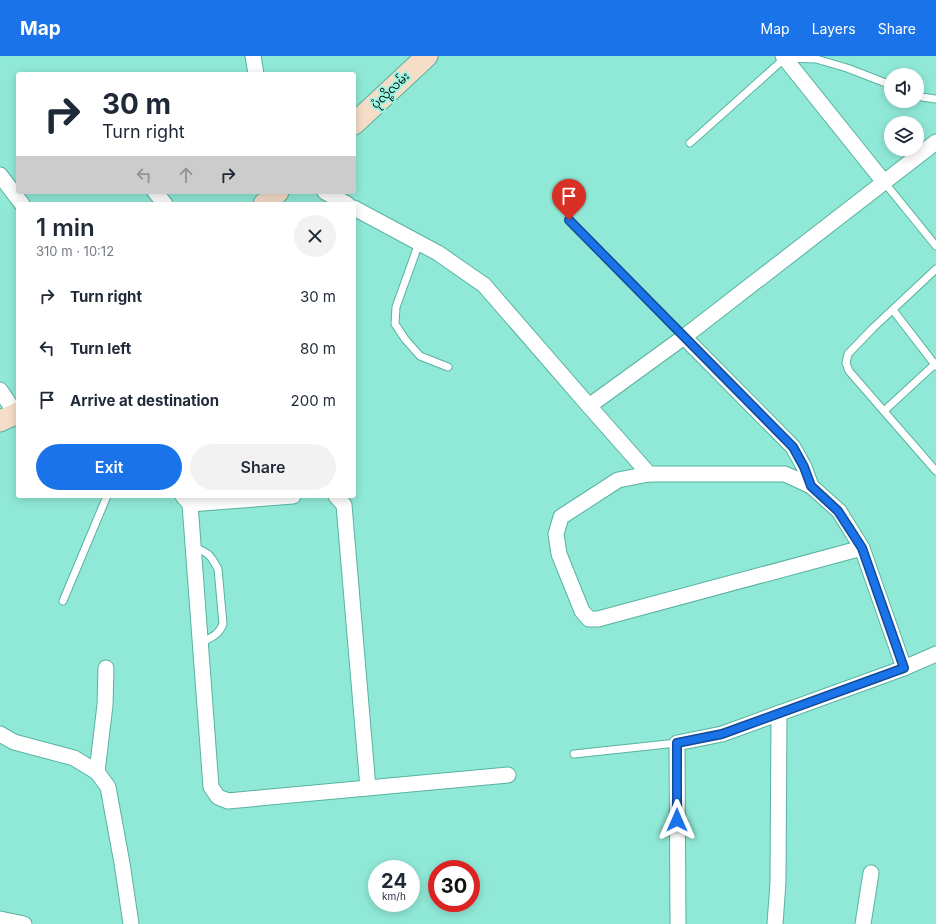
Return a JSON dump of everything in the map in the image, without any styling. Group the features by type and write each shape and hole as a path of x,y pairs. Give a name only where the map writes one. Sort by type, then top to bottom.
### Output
{"main road":[{"name":"ပုံလို့လမ်း","path":"356,122 427,56"}],"street":[{"path":"252,56 256,72"},
{"path":"784,57 884,182"},
{"path":"589,406 684,336 936,142"},
{"path":"0,175 20,202"},
{"path":"157,194 163,202"},
{"path":"329,194 343,202"},
{"path":"356,209 438,253 484,285 649,474"},
{"path":"684,336 793,447 804,467 811,486"},
{"path":"0,390 11,416"},
{"path":"862,548 598,619 590,619 582,611 559,554 556,534 561,517 618,480 649,474 785,474 811,486 838,511 862,548 904,668"},
{"path":"240,498 187,500 193,547 211,787 218,797 228,801 508,775"},
{"path":"338,498 344,505 368,788"},
{"path":"678,924 677,743 722,734 904,668 936,654"},
{"path":"97,772 105,705 106,668"},
{"path":"775,924 778,882 779,713"},
{"path":"0,734 14,742 74,758 97,772 108,787 122,863 131,924"},
{"path":"863,924 871,872"},
{"path":"0,919 24,924"}],"lane":[{"path":"690,144 784,57 816,59 847,68 884,82"},
{"path":"924,97 936,99"},
{"path":"884,182 936,246"},
{"path":"569,220 684,336"},
{"path":"419,244 396,307 395,324 420,356 448,367"},
{"path":"936,268 848,354 846,362 849,371 936,471"},
{"path":"884,411 936,364 892,310"},
{"path":"63,601 106,498"},
{"path":"193,547 207,552 218,569 223,624 221,630 217,634 200,643"},
{"path":"574,754 677,743"}],"route":[{"path":"569,220 793,447 804,467 811,486 838,511 862,548 904,668 722,734 677,743 677,820"}]}
